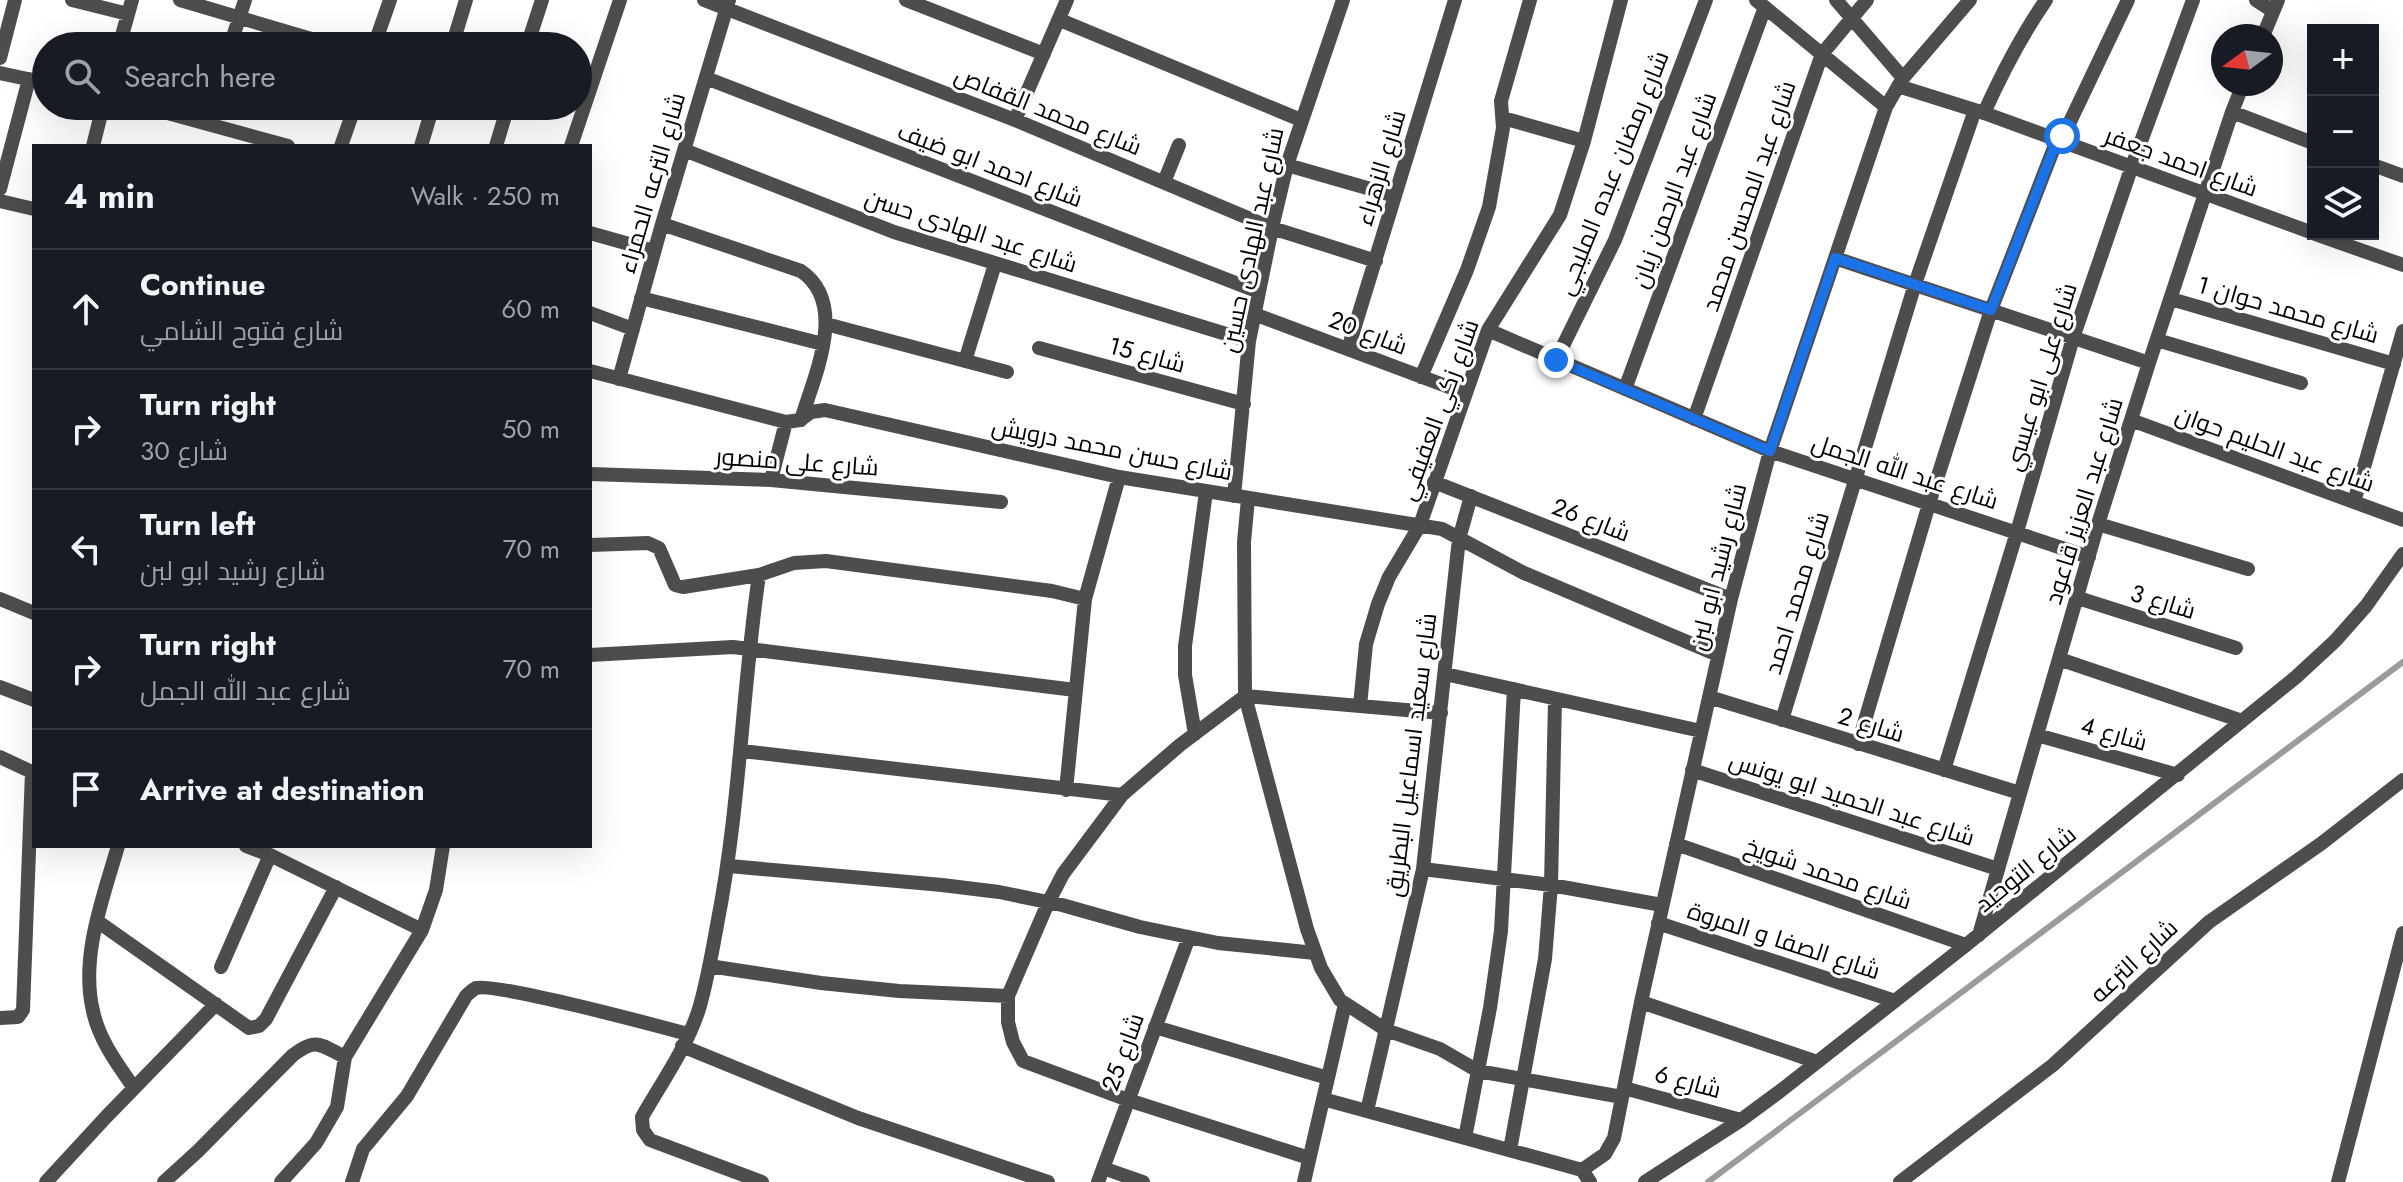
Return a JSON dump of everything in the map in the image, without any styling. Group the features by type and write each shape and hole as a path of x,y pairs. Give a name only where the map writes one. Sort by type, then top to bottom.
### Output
{"street":[{"path":"0,58 15,0"},
{"path":"72,0 130,7 123,32"},
{"path":"180,0 288,32"},
{"path":"235,32 245,0"},
{"path":"379,32 390,0"},
{"path":"456,32 466,0"},
{"path":"532,32 542,0"},
{"path":"592,83 620,0"},
{"name":"شارع محمد القفاص","path":"704,0 728,4 1272,228 1376,261"},
{"path":"906,0 1044,54"},
{"path":"1015,120 1067,0"},
{"name":"شارع عبد الهادى حسين","path":"1343,0 1287,165 1254,314 1244,404 1241,498 1245,696 1315,953 1321,968 1345,1004"},
{"name":"شارع الزهراء","path":"1348,349 1455,0"},
{"path":"1421,377 1467,270 1489,207 1503,128 1501,101 1530,0"},
{"name":"شارع زكي العفيفي","path":"1360,706 1366,644 1378,604 1389,577 1420,525 1488,330 1560,215 1584,141 1621,0"},
{"name":"شارع رمضان عبده المليجي","path":"1556,360 1615,240 1706,0"},
{"path":"1836,0 1900,82"},
{"name":"شارع عبد المحسن محمد","path":"1694,419 1822,54 1867,0"},
{"name":"شارع رشيد ابو لبن","path":"1586,1176 1610,1147 1718,655 1770,451 1886,107 1900,82 1970,0"},
{"name":"شارع محمد احمد","path":"1782,720 1915,284 1980,111 2046,0"},
{"path":"1858,744 1929,504 1991,310 2057,140 2067,128 2128,0"},
{"name":"شارع على ابو عيسي","path":"1944,770 2073,338 2193,0"},
{"path":"2256,0 2275,5 2268,24"},
{"name":"شارع الترعه الحمراء","path":"619,379 728,4"},
{"path":"1760,4 1886,107"},
{"name":"شارع عبد الرحمن زيان","path":"1625,389 1760,4"},
{"path":"1060,20 1301,120"},
{"path":"0,73 32,80"},
{"name":"شارع احمد ابو ضيف","path":"706,78 1259,292"},
{"path":"0,189 29,79"},
{"name":"شارع احمد جعفر","path":"1900,82 2307,231"},
{"name":"شارع عبد العزيز قاعود","path":"1979,935 2098,524 2238,96"},
{"path":"2232,112 2307,141"},
{"path":"1503,118 1584,141"},
{"path":"94,144 100,120"},
{"path":"200,120 280,144"},
{"path":"342,144 350,120"},
{"path":"422,144 429,120"},
{"path":"497,144 504,120"},
{"path":"572,144 580,120"},
{"path":"1164,182 1179,145"},
{"name":"شارع عبد الهادى حسن","path":"684,150 854,217 995,264 1249,341"},
{"path":"1287,165 1395,196"},
{"path":"2379,167 2403,176"},
{"path":"0,201 32,209"},
{"path":"662,224 801,271 816,284 821,294 826,324 823,344 771,480"},
{"path":"592,234 654,251"},
{"name":"شارع احمد جعفر","path":"2331,240 2403,265"},
{"path":"1835,258 2149,363"},
{"path":"965,361 995,264"},
{"path":"641,298 823,344"},
{"name":"شارع محمد حوان 1","path":"2171,299 2394,364"},
{"path":"592,314 633,329"},
{"name":"شارع 20","path":"1254,314 1465,393"},
{"path":"826,324 1007,372"},
{"name":"شارع عبد الله الجمل","path":"1488,330 1770,451 2089,557"},
{"path":"2354,502 2403,331"},
{"path":"2157,340 2301,383"},
{"name":"شارع 15","path":"1039,348 1244,404"},
{"path":"592,372 793,421"},
{"name":"شارع حسن محمد درويش","path":"793,421 811,412 825,410 1119,477 1442,529 1524,573 1718,655"},
{"name":"شارع عبد الحليم حوان","path":"2131,420 2403,520"},
{"name":"شارع على منصور","path":"592,474 771,480 1001,502"},
{"path":"1066,790 1085,599 1119,477"},
{"name":"شارع 26","path":"1434,482 1731,599"},
{"path":"1195,734 1185,675 1185,646 1206,492"},
{"name":"شارع سعيد اسماعيل البطريق","path":"1367,1111 1423,869 1459,539 1471,496"},
{"path":"2098,524 2248,569"},
{"path":"592,545 648,543 659,548 675,585 683,587 759,575 794,563 826,561 1052,591 1085,599"},
{"name":"شارع التوحيد","path":"1645,1182 1741,1120 1817,1062 2178,775 2335,641 2366,606 2403,554"},
{"path":"759,575 748,650 742,751 729,866 709,966 698,1011 642,1117 643,1130 650,1140 762,1182"},
{"name":"شارع 3","path":"2078,598 2236,648"},
{"path":"0,599 32,612"},
{"path":"592,655 733,647 1075,690"},
{"path":"2059,659 2242,721"},
{"path":"1445,674 1701,731"},
{"path":"0,687 32,699"},
{"path":"1465,1138 1497,970 1505,881 1514,689"},
{"path":"1309,1158 1128,1100 1023,1061 1013,1042 1008,1022 1008,996 1063,874 1122,795 1245,696 1441,713"},
{"name":"شارع 2","path":"1709,697 2020,793"},
{"path":"1510,1150 1545,959 1551,885 1555,700"},
{"name":"شارع 4","path":"2037,735 2178,775"},
{"path":"742,751 1122,795"},
{"path":"0,757 32,772"},
{"name":"شارع عبد الحميد ابو يونس","path":"1692,770 1998,869"},
{"name":"شارع الترعه","path":"1900,1182 2053,1065 2209,922 2322,843 2403,780"},
{"path":"0,1018 18,1017 23,1010 32,796"},
{"name":"شارع محمد شويخ","path":"1676,844 1966,945"},
{"path":"117,848 97,921 89,967 93,1012 110,1053 134,1088"},
{"path":"251,848 422,930"},
{"path":"281,1182 316,1143 337,1107 345,1057 422,930 436,890 443,848"},
{"path":"221,967 270,855"},
{"path":"729,866 999,892 1218,943 1315,953"},
{"path":"1423,869 1551,885 1662,905"},
{"path":"97,921 249,1028 254,1028 263,1023 336,887"},
{"name":"شارع الصفا و المروة","path":"1658,923 1895,1001"},
{"path":"2338,1182 2403,933"},
{"name":"شارع 25","path":"1100,1175 1189,937"},
{"path":"709,966 837,985 1008,996"},
{"path":"352,1182 363,1149 407,1096 466,996 476,988 520,993 685,1040 858,1118 1048,1182"},
{"path":"1641,1002 1817,1062"},
{"path":"46,1182 216,1004"},
{"path":"1304,1182 1345,1004"},
{"name":"شارع 6","path":"1345,1004 1386,1030 1440,1049 1478,1071 1623,1092 1741,1120"},
{"path":"1155,1027 1328,1078"},
{"path":"164,1182 307,1044 314,1043 345,1057"},
{"path":"1323,1099 1510,1150 1586,1176"},
{"path":"1100,1175 1143,1182"}],"waterway":[{"path":"1708,1182 2403,662"}],"route":[{"path":"1556,360 1770,451 1835,258 1991,310 2057,140 2062,136"}]}
